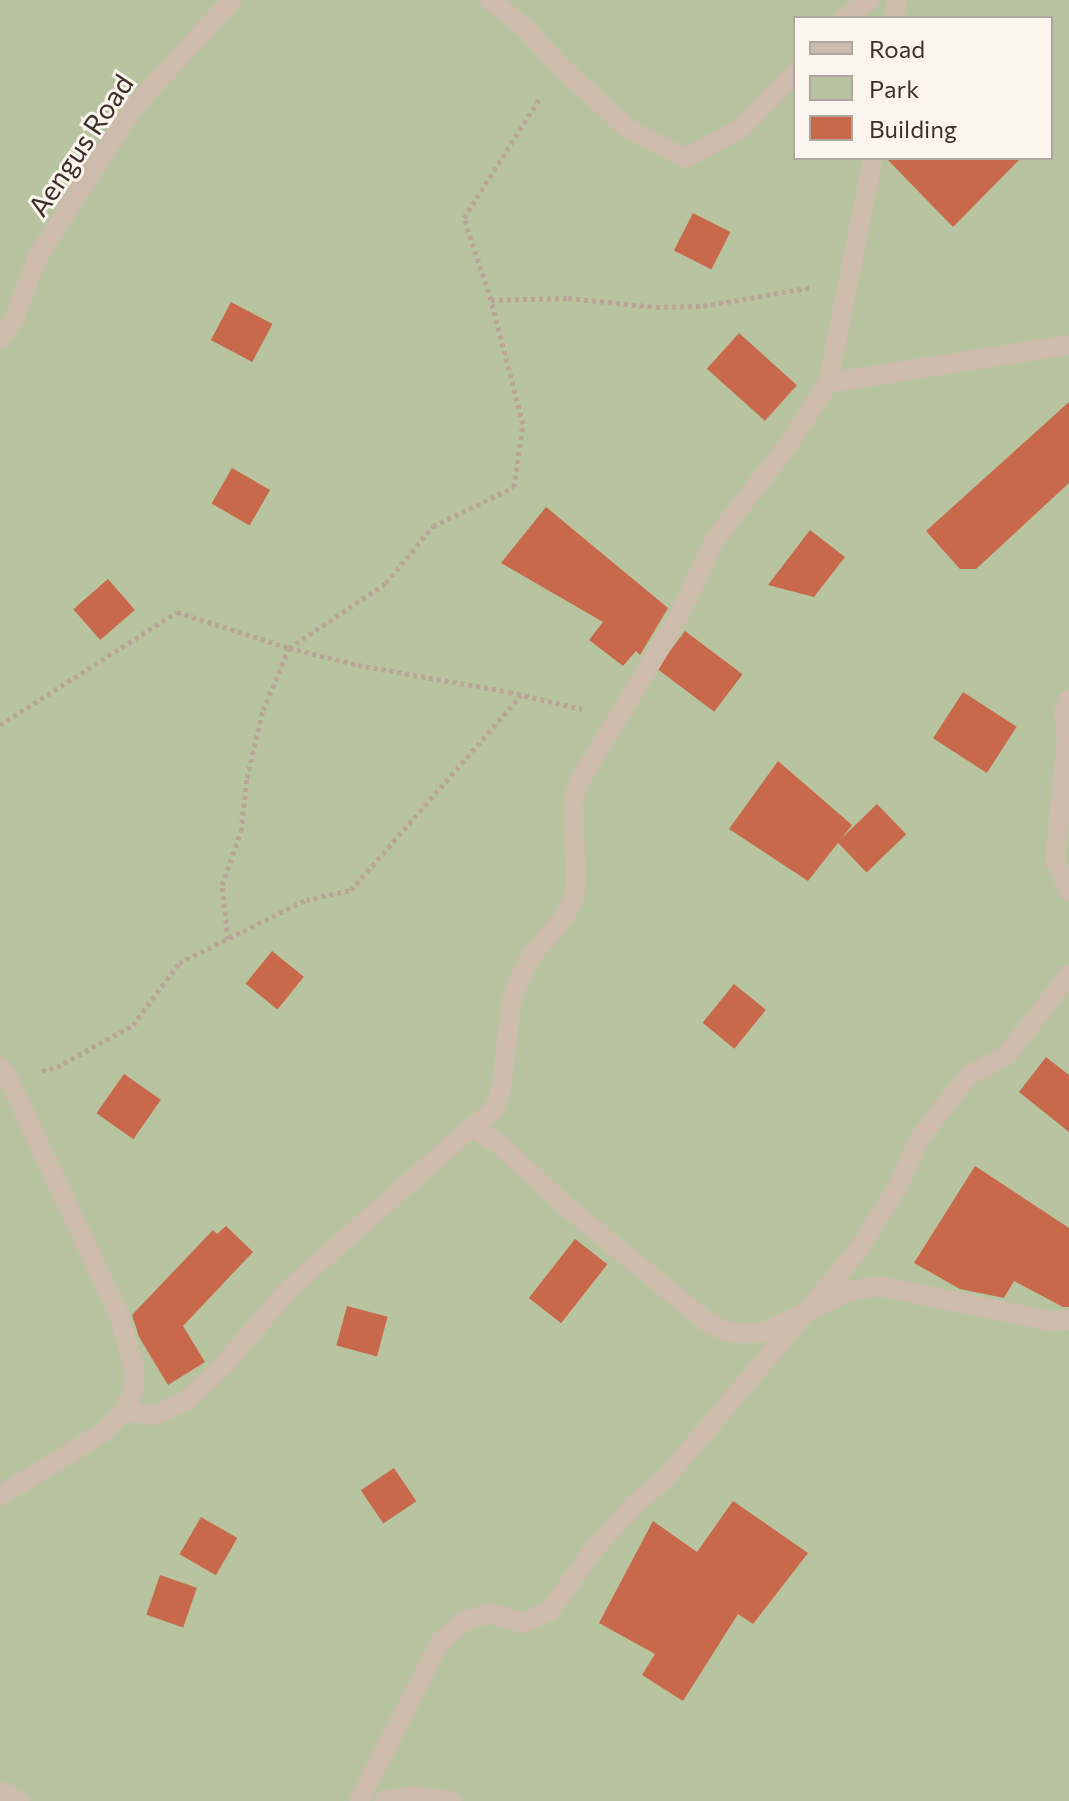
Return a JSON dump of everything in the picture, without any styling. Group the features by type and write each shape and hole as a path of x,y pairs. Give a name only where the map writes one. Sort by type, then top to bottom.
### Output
{"street":[{"name":"Aengus Road","path":"0,339 14,319 38,256 133,108 232,0"},
{"path":"490,0 522,25 560,66 628,129 685,158 740,129 793,75"},
{"path":"847,16 870,0"},
{"path":"123,1412 156,1415 186,1401 220,1369 290,1288 494,1110 502,1085 511,1003 517,984 531,956 563,919 573,900 573,800 580,780 678,618 715,539 789,444 828,383 873,160"},
{"path":"828,383 1069,345"},
{"path":"1069,699 1064,712 1067,739 1055,860 1069,892"},
{"path":"359,1801 439,1643 463,1622 489,1613 524,1623 550,1611 593,1550 635,1504 664,1480 857,1252 898,1186 919,1139 968,1076 1006,1056 1069,975"},
{"path":"0,1496 104,1432 123,1412 134,1390 134,1367 119,1315 5,1074"},
{"path":"472,1127 501,1146 568,1208 707,1322 731,1333 762,1333 850,1291 879,1286 1049,1321 1069,1320"},
{"path":"0,1791 20,1801"},
{"path":"383,1801 410,1796 452,1801"}],"path":[{"path":"228,939 222,885 241,831 247,778 263,710 289,648 386,583 433,526 514,487 523,424 491,300 464,218 560,66"},
{"path":"491,300 568,298 656,307 703,306 848,280"},
{"path":"0,725 177,612 289,648 358,665 522,694 618,718"},
{"path":"5,1074 57,1067 133,1025 179,963 306,900 351,890 522,694"}],"green space":[{"path":"0,0 1069,0 1069,1801 0,1801"}],"building":[{"path":"888,160 1019,160 953,227"},
{"path":"693,213 730,232 711,269 674,250"},
{"path":"231,302 272,324 252,362 211,340"},
{"path":"739,333 797,385 765,421 707,369"},
{"path":"1069,402 1069,483 976,569 960,569 926,531"},
{"path":"232,468 270,490 250,526 212,504"},
{"path":"546,507 668,608 640,655 636,651 623,666 589,640 603,622 501,563"},
{"path":"810,530 845,557 814,597 768,585"},
{"path":"108,579 135,610 100,640 73,609"},
{"path":"685,631 743,674 714,712 657,669"},
{"path":"963,692 1017,727 987,773 933,738"},
{"path":"778,761 852,825 808,881 729,829"},
{"path":"877,804 906,834 867,872 837,842"},
{"path":"272,951 304,977 277,1009 246,984"},
{"path":"734,984 766,1010 734,1049 703,1023"},
{"path":"1046,1057 1069,1075 1069,1132 1019,1092"},
{"path":"124,1074 161,1100 133,1139 96,1113"},
{"path":"975,1166 1069,1228 1069,1307 1063,1307 1014,1281 1004,1298 960,1289 914,1263"},
{"path":"226,1226 253,1252 183,1326 205,1362 168,1385 139,1337 132,1315 213,1230 217,1234"},
{"path":"575,1239 607,1264 561,1323 529,1298"},
{"path":"347,1306 388,1317 377,1356 336,1346"},
{"path":"394,1468 416,1501 383,1524 361,1490"},
{"path":"733,1501 808,1553 753,1624 738,1614 683,1701 642,1675 655,1654 599,1623 653,1521 697,1552"},
{"path":"201,1517 237,1538 216,1575 180,1554"},
{"path":"160,1575 197,1588 183,1627 146,1615"}]}
